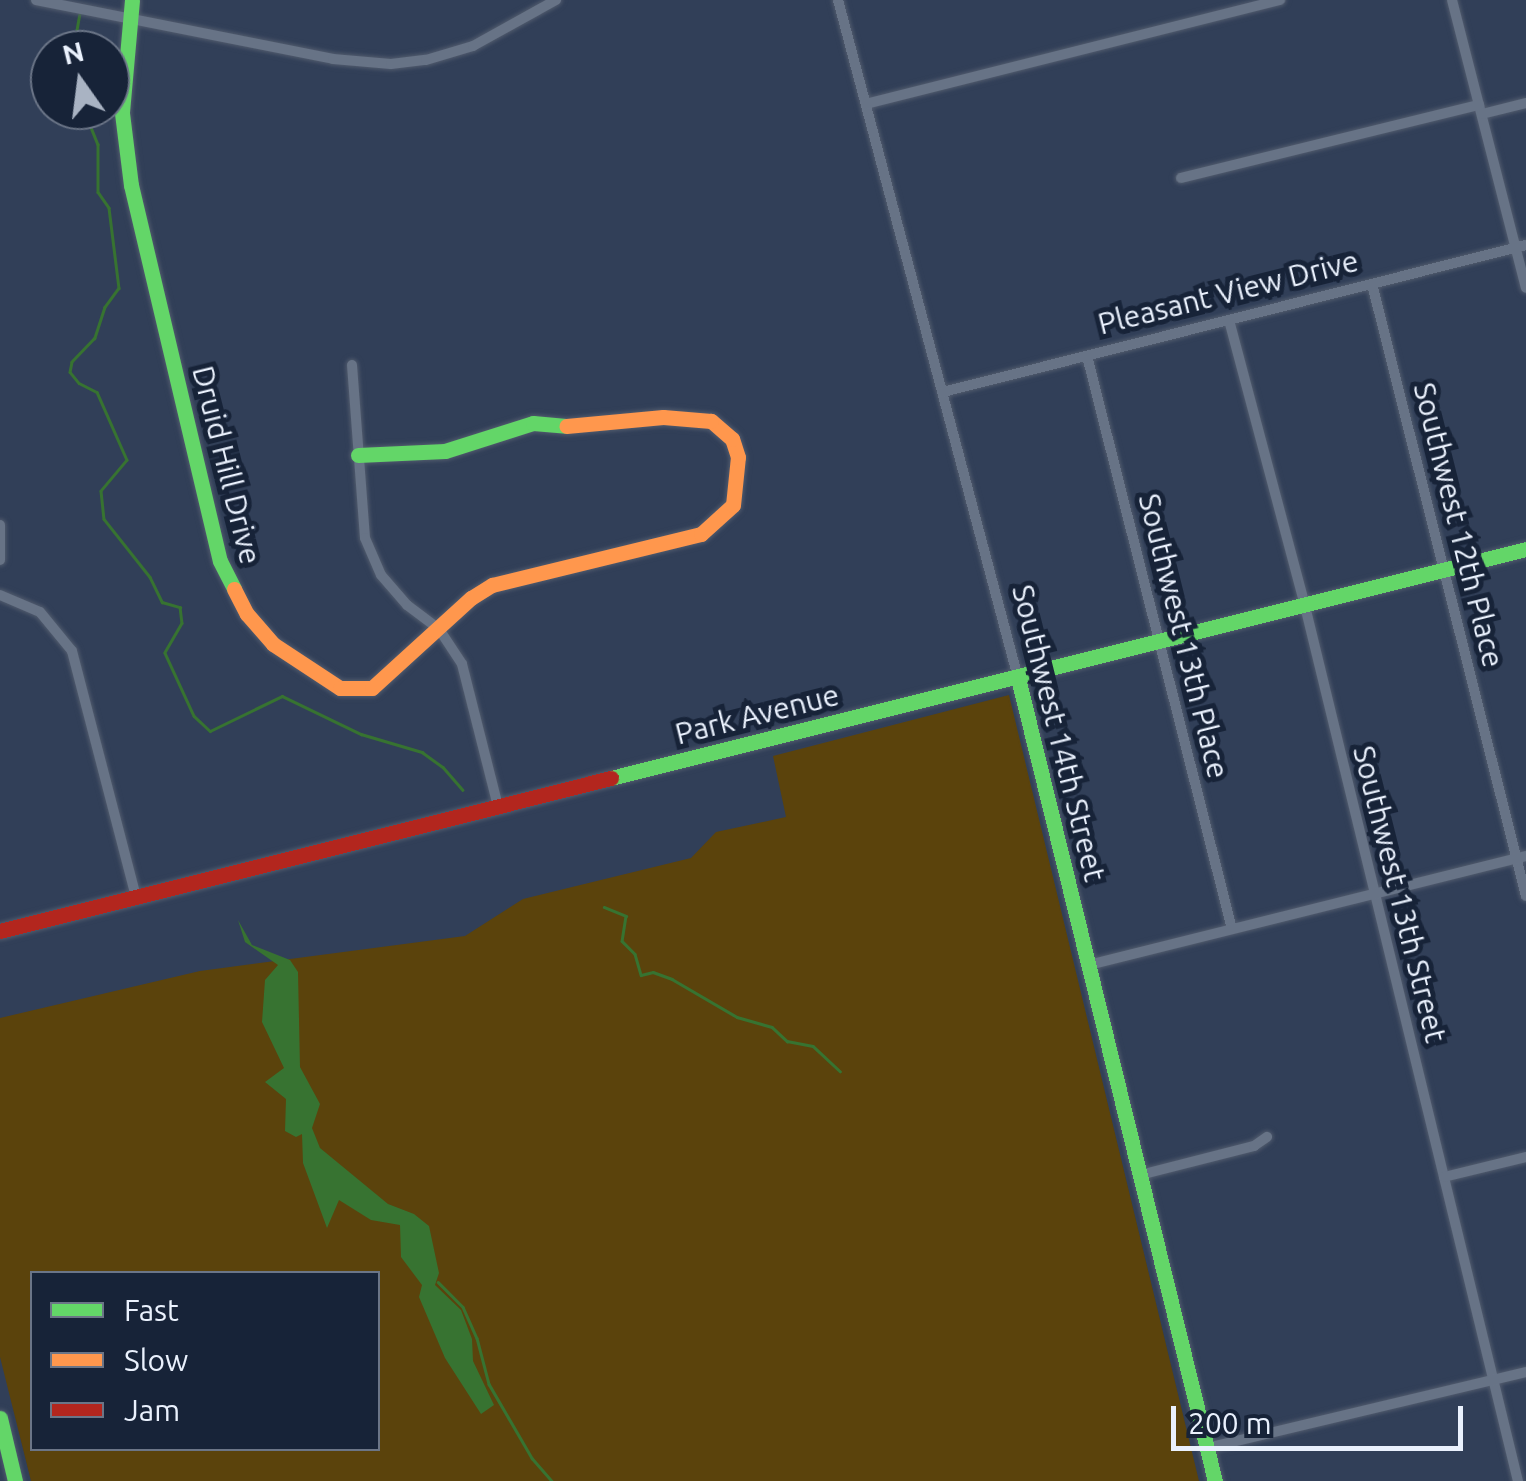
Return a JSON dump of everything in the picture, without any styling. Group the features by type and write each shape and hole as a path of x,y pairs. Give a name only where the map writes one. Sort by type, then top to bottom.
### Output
{"street":[{"path":"36,0 333,59 391,64 426,60 473,46 556,0"},
{"name":"Druid Hill Drive","path":"132,0 122,113 131,185 220,561 236,597 273,644 349,691 380,684 492,585 701,534 717,524 733,505 736,447 723,428 702,419 662,417 574,427 533,424 444,452 358,455"},
{"name":"Southwest 14th Street","path":"838,0 1018,678 1148,1211 1159,1238 1159,1253 1215,1481"},
{"path":"866,104 1280,0"},
{"path":"1452,0 1521,246 1526,288"},
{"path":"1181,178 1526,103"},
{"name":"Pleasant View Drive","path":"943,392 1521,246"},
{"name":"Southwest 12th Place","path":"1372,284 1521,857 1526,896"},
{"name":"Southwest 13th Street","path":"1229,320 1518,1481"},
{"name":"Southwest 13th Place","path":"1087,356 1232,930"},
{"path":"352,365 362,525 374,564 397,596 439,629 462,664 498,806"},
{"path":"0,525 0,560"},
{"name":"Park Avenue","path":"0,931 1526,550"},
{"path":"0,594 40,612 72,651 136,897"},
{"path":"1089,965 1521,857"},
{"path":"1140,1175 1254,1146 1267,1137"},
{"path":"1444,1177 1526,1157"},
{"path":"1207,1448 1526,1372"},
{"path":"0,1418 15,1481"}],"shaded area":[{"path":"1009,695 1199,1481 31,1481 0,1357 0,1018 200,971 465,936 523,899 691,858 716,832 786,817 773,756"},
{"path":"238,920 252,945 290,960 298,972 300,1067 320,1104 312,1128 320,1148 388,1204 414,1214 429,1226 439,1273 435,1285 461,1310 472,1339 473,1361 494,1405 481,1414 445,1358 419,1297 422,1285 401,1257 400,1225 371,1220 339,1200 327,1228 303,1163 302,1134 296,1137 285,1131 286,1099 265,1082 284,1068 262,1022 265,980 278,965 245,942"}],"waterway":[{"path":"77,30 80,12"},
{"path":"92,130 98,144 98,192 109,208 119,288 105,307 95,338 72,362 70,372 79,383 97,392 127,460 101,491 104,519 150,577 162,602 180,607 182,623 165,653 194,716 210,731 282,696 361,734 422,752 443,767 463,790"},
{"path":"604,907 626,916 622,941 635,954 641,975 653,972 672,979 737,1017 772,1027 787,1041 813,1046 840,1071"},
{"path":"438,1282 463,1307 477,1338 489,1384 532,1458 552,1481"}],"traffic: fast":[{"path":"132,0 122,113 131,185 220,561 234,589"},
{"path":"358,455 445,451 533,423 566,426"},
{"path":"611,778 1526,549"},
{"path":"1018,678 1215,1481"},
{"path":"0,1418 15,1481"}],"traffic: slow":[{"path":"234,589 247,614 273,644 340,688 372,688 471,598 492,585 701,534 733,505 738,457 732,439 711,421 663,417 566,426"}],"traffic: jam":[{"path":"0,931 611,778"}]}
